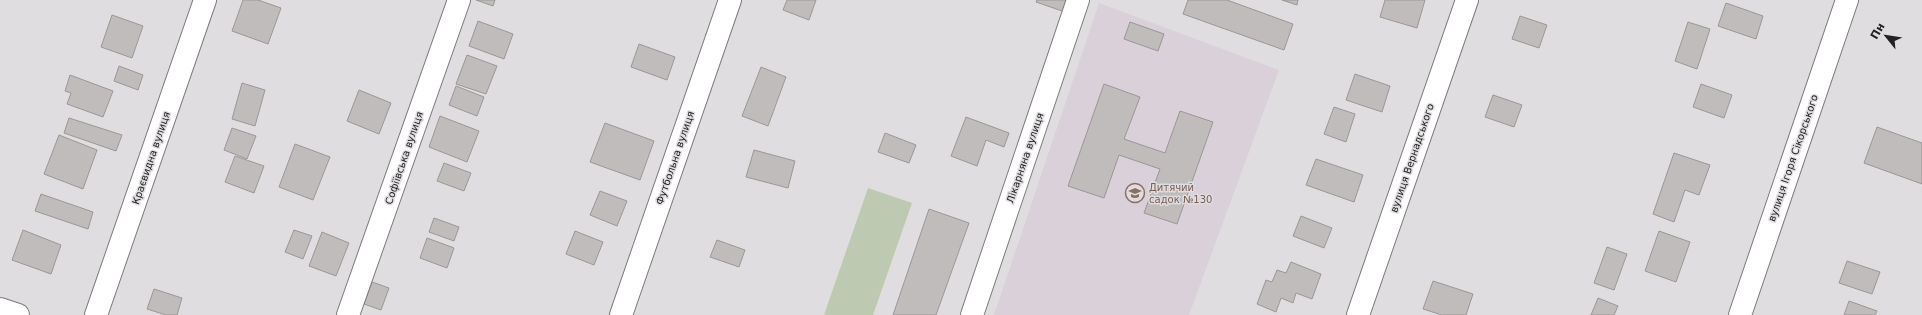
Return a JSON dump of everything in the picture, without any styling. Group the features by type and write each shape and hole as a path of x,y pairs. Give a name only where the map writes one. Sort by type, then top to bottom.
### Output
{"street":[{"name":"Краєвидна вулиця","path":"96,315 205,0"},
{"name":"Софіївська вулиця","path":"348,315 459,0"},
{"name":"Футбольна вулиця","path":"621,315 730,0"},
{"name":"Лікарняна вулиця","path":"972,315 1078,0"},
{"name":"вулиця Вернадського","path":"1358,315 1467,0"},
{"name":"вулиця Ігоря Сікорського","path":"1740,315 1847,0"},
{"path":"0,309 18,315"}],"shaded area":[{"name":"Дитячий садок №130","path":"1099,3 1279,70 1189,315 994,315"}],"green space":[{"path":"868,188 912,203 873,315 824,315"}],"building":[{"path":"243,0 258,0 281,8 268,44 232,31"},
{"path":"476,0 495,0 493,6"},
{"path":"787,0 816,0 809,20 783,10"},
{"path":"1037,0 1069,0 1065,12 1036,2"},
{"path":"1188,0 1227,0 1293,24 1284,50 1183,14"},
{"path":"1282,0 1298,0 1297,5"},
{"path":"1385,0 1425,0 1417,28 1380,17"},
{"path":"1726,3 1763,16 1756,39 1718,26"},
{"path":"112,15 143,26 132,58 101,47"},
{"path":"1520,16 1547,25 1539,48 1512,39"},
{"path":"478,21 513,34 504,59 469,46"},
{"path":"1130,22 1164,34 1158,51 1124,39"},
{"path":"1688,22 1710,29 1697,69 1675,61"},
{"path":"639,44 675,57 667,80 631,67"},
{"path":"467,55 497,66 486,94 456,84"},
{"path":"119,66 143,75 138,90 114,81"},
{"path":"761,67 786,77 768,126 742,116"},
{"path":"1355,74 1390,86 1382,112 1346,100"},
{"path":"70,75 113,91 103,117 67,104 71,93 65,91"},
{"path":"242,83 265,90 255,126 232,119"},
{"path":"1104,84 1140,97 1124,139 1165,153 1180,111 1213,122 1177,224 1144,213 1160,169 1119,155 1104,198 1068,186"},
{"path":"1701,84 1732,95 1724,118 1693,107"},
{"path":"456,86 484,97 477,116 449,105"},
{"path":"359,90 391,103 379,134 347,121"},
{"path":"1493,95 1522,105 1514,127 1485,117"},
{"path":"1334,107 1355,114 1346,142 1324,134"},
{"path":"440,116 479,131 467,162 429,147"},
{"path":"966,117 1009,133 1004,147 986,140 977,166 951,156"},
{"path":"69,118 122,135 116,151 64,133"},
{"path":"605,123 654,141 640,180 590,162"},
{"path":"1877,127 1922,143 1922,184 1864,163"},
{"path":"232,128 256,136 247,159 224,150"},
{"path":"885,133 916,145 909,163 878,152"},
{"path":"59,135 97,150 83,189 44,174"},
{"path":"295,144 330,157 313,200 279,187"},
{"path":"754,150 795,161 788,188 746,177"},
{"path":"1674,153 1710,165 1699,195 1685,190 1674,222 1653,214"},
{"path":"235,156 264,166 254,193 225,182"},
{"path":"1316,159 1363,175 1354,202 1306,185"},
{"path":"444,163 471,173 464,191 437,181"},
{"path":"600,191 627,201 617,226 590,215"},
{"path":"41,194 93,212 88,229 35,211"},
{"path":"929,209 969,223 936,315 893,315"},
{"path":"1301,216 1332,228 1324,248 1293,236"},
{"path":"434,218 459,227 454,241 429,232"},
{"path":"23,230 61,245 51,274 12,260"},
{"path":"294,230 312,236 303,259 285,252"},
{"path":"575,231 603,242 594,265 566,254"},
{"path":"1659,231 1690,242 1676,282 1645,271"},
{"path":"322,232 349,243 336,276 309,266"},
{"path":"427,238 454,248 447,268 420,258"},
{"path":"717,240 745,250 739,267 710,257"},
{"path":"1607,247 1627,254 1614,290 1594,283"},
{"path":"1847,261 1880,272 1872,294 1839,283"},
{"path":"1291,262 1321,274 1312,299 1296,293 1293,303 1281,298 1276,312 1257,304 1266,280 1272,282 1277,270 1286,273"},
{"path":"1433,281 1473,294 1466,315 1442,315 1423,309"},
{"path":"372,282 389,288 381,310 364,304"},
{"path":"154,289 182,298 177,315 166,315 147,309"},
{"path":"1598,298 1618,306 1614,315 1591,315"},
{"path":"1849,301 1877,311 1875,315 1844,315"}],"place":[{"name":"Дитячий садок №130","path":"1135,193"}]}
